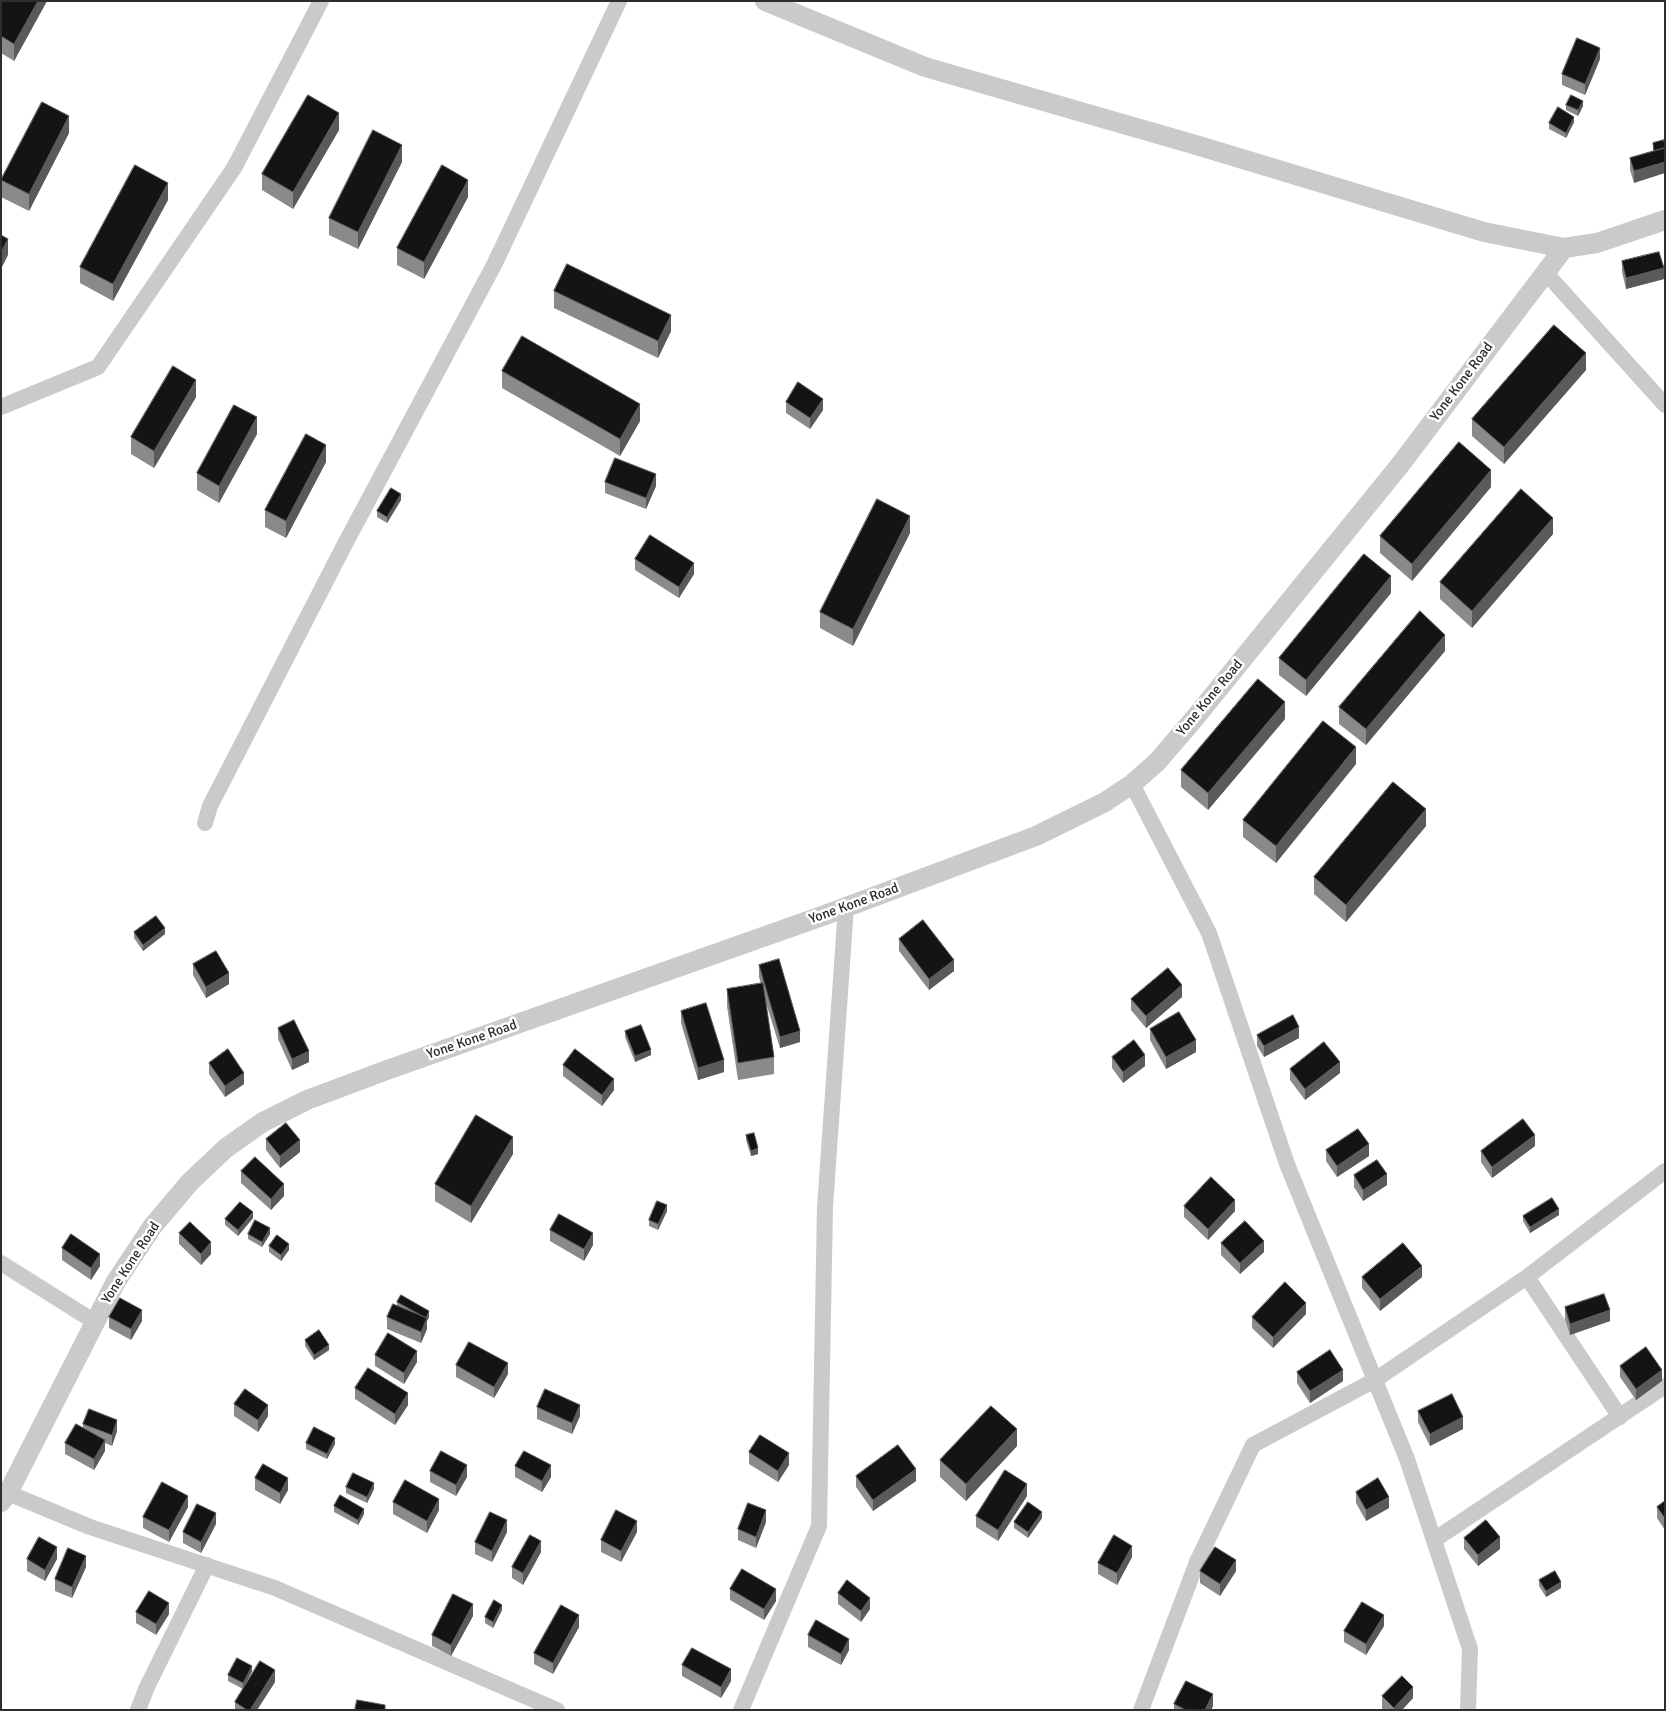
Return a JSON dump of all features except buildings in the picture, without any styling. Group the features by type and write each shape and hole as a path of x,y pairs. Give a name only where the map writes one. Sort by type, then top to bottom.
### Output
{"street":[{"path":"1,407 98,367 234,168 321,1"},
{"path":"205,823 210,806 342,551 494,265 619,1"},
{"path":"765,1 925,67 1196,145 1484,232 1564,248 1597,242 1665,220"},
{"name":"Yone Kone Road","path":"5,1498 115,1283 152,1227 190,1182 226,1148 263,1122 307,1100 387,1070 846,907 1036,836 1105,802 1132,784 1157,762 1194,719 1400,465 1564,248"},
{"path":"1546,272 1665,405"},
{"path":"1132,784 1209,933 1287,1164 1407,1459 1470,1649 1468,1710"},
{"path":"740,1710 819,1526 825,1207 846,907"},
{"path":"1141,1710 1198,1562 1253,1445 1375,1380 1527,1277 1665,1171"},
{"path":"1,1262 95,1322"},
{"path":"1527,1277 1620,1417"},
{"path":"1434,1540 1665,1386"},
{"path":"5,1498 276,1588 557,1710"},
{"path":"138,1710 147,1687 207,1565"}]}
